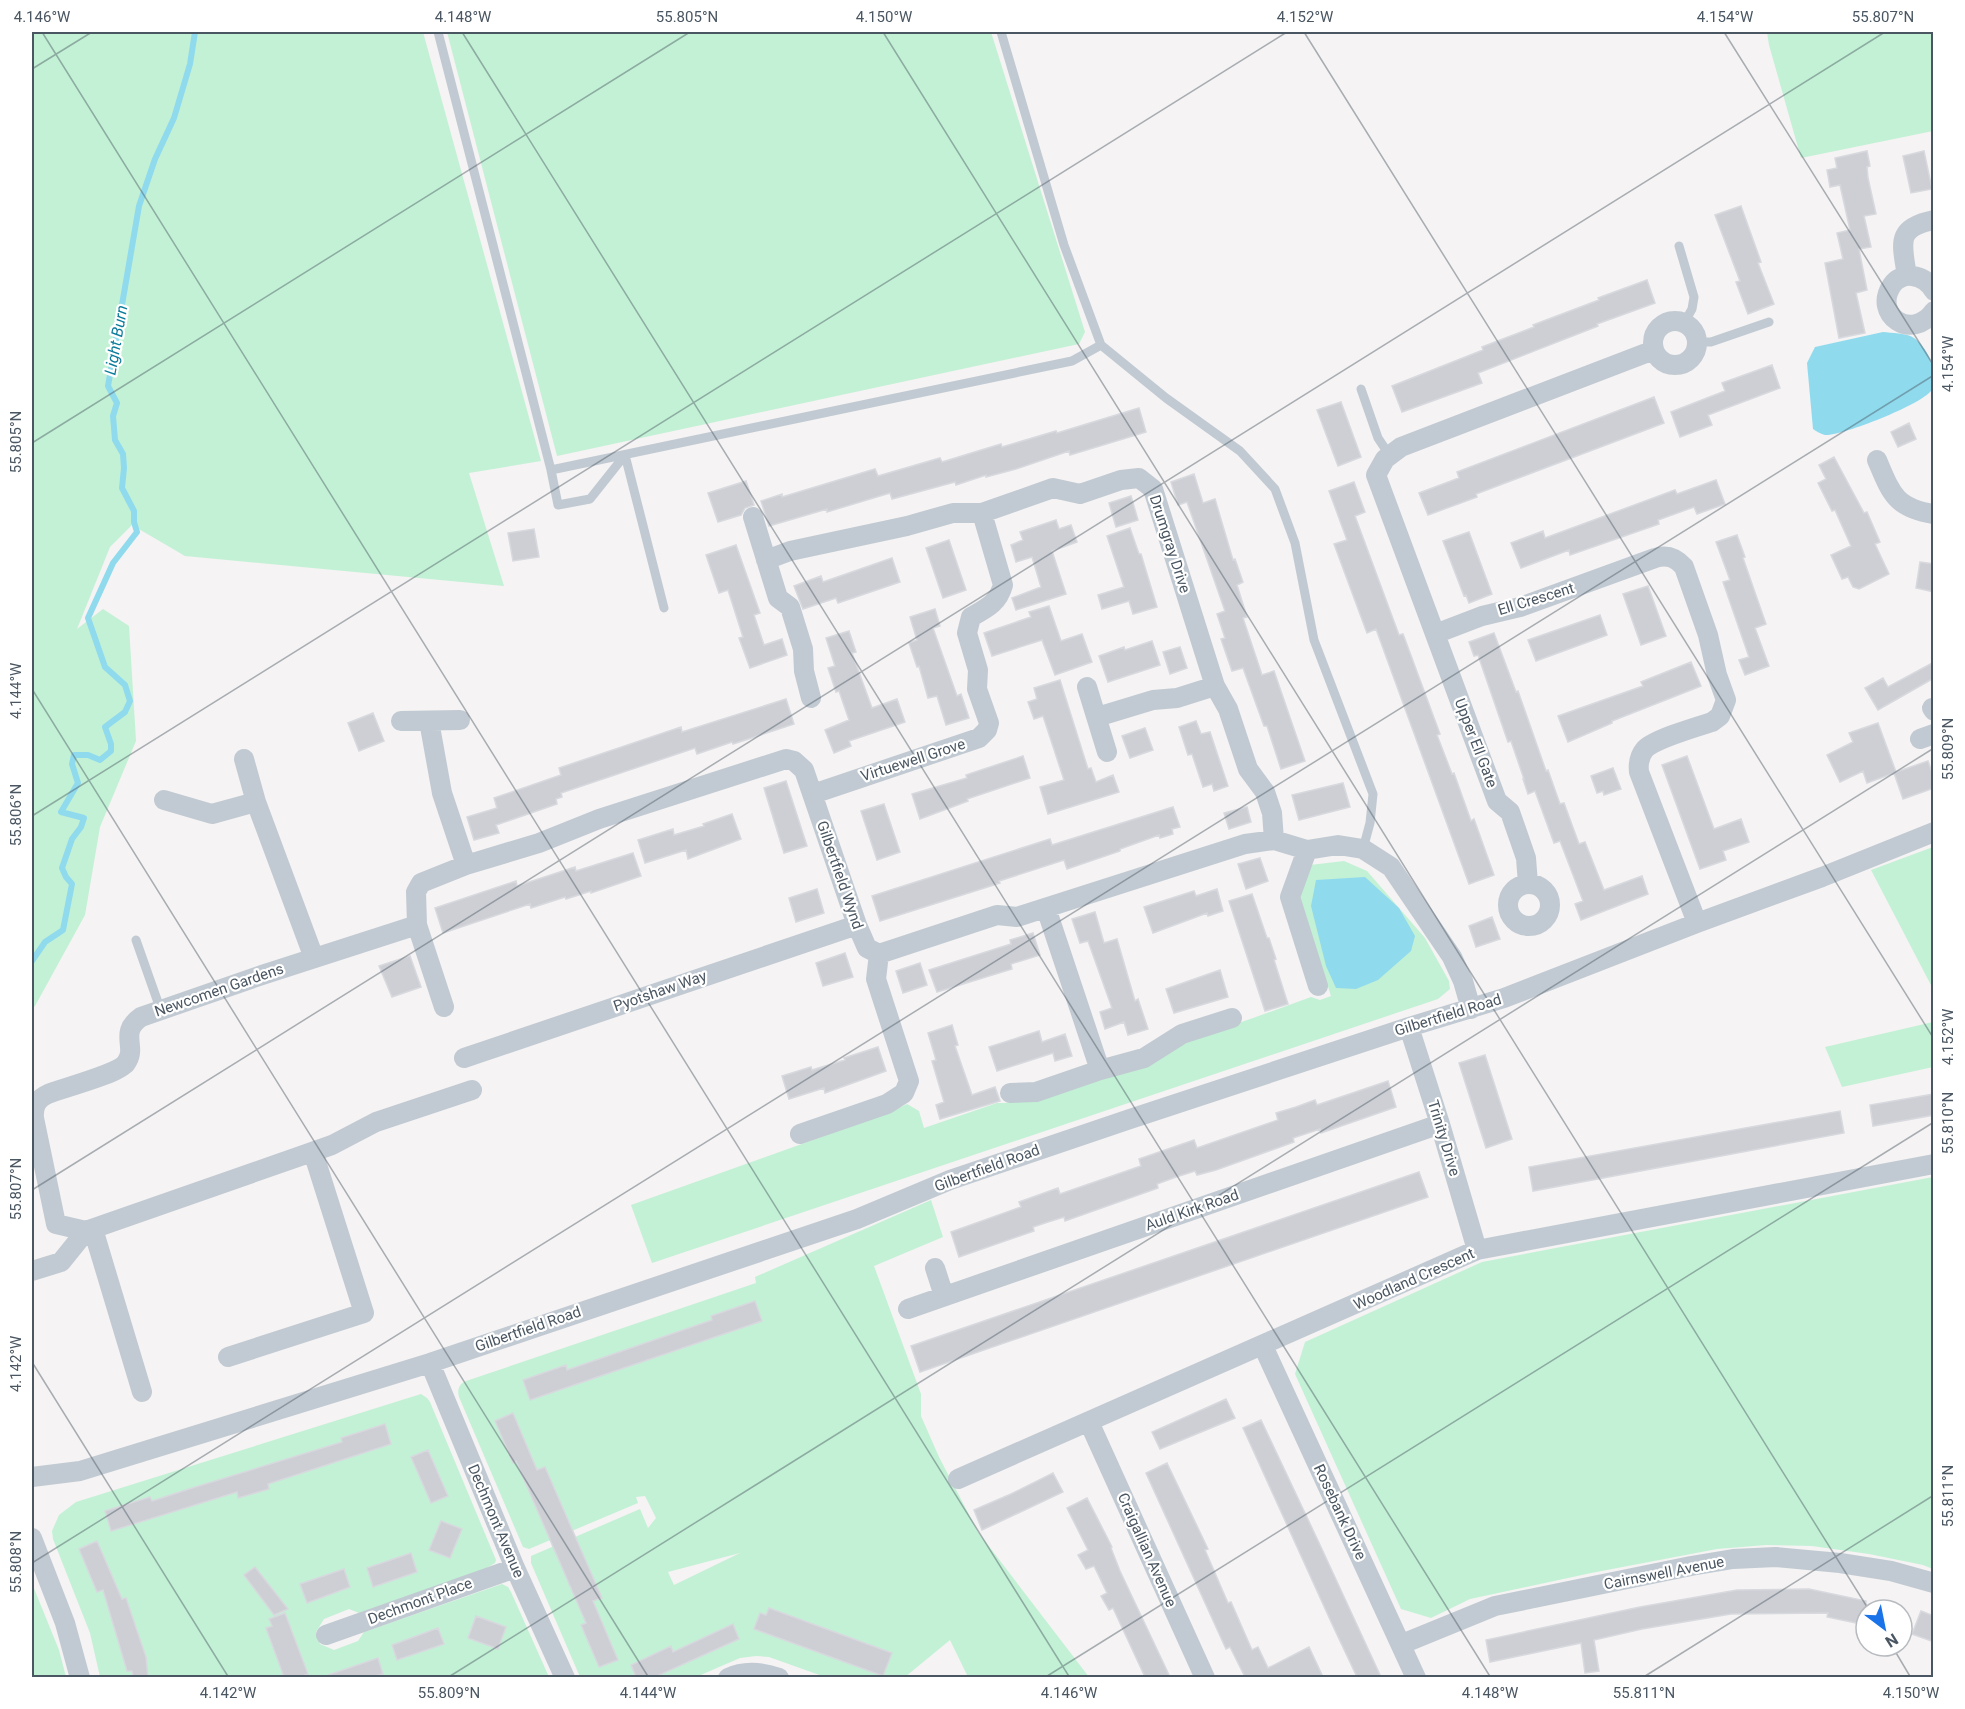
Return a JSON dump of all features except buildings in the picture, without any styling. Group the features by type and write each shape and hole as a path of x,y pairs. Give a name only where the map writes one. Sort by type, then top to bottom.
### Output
{"street":[{"path":"1906,276 1902,239 1907,230 1920,223 1934,220"},
{"path":"1934,291 1930,284 1920,277 1906,276 1895,281 1887,292 1886,305 1892,317 1902,324 1916,325 1927,320 1934,311"},
{"path":"1675,321 1684,323 1693,330 1696,342 1695,352 1691,358 1677,365 1663,362 1654,350 1653,337 1662,325 1675,321"},
{"path":"1435,634 1376,475 1385,459 1401,447 1654,350"},
{"path":"1877,460 1890,491 1905,506 1934,514"},
{"name":"Drumgray Drive","path":"766,560 790,551 907,526 953,513 982,513 1053,488 1080,494 1121,480 1138,478 1153,489 1215,686 1228,709 1248,770 1265,792 1272,813 1274,840"},
{"name":"Virtuewell Grove","path":"813,794 979,738 987,730 989,723 977,689 978,670 968,633 971,617 992,605 1000,595 1003,585 982,513"},
{"path":"753,517 778,598 790,607 803,649 804,671 811,698"},
{"name":"Ell Crescent","path":"1435,634 1482,616 1520,607 1656,558 1668,556 1684,567 1710,642 1717,675 1725,695 1725,706 1720,716 1712,722 1650,745 1642,752 1638,764 1639,772 1697,923"},
{"name":"Upper Ell Gate","path":"1435,634 1497,801 1510,812 1526,858 1528,884"},
{"path":"1097,717 1153,700 1177,698 1215,686"},
{"path":"1087,687 1107,752"},
{"path":"401,721 460,720"},
{"path":"429,721 442,793 466,865"},
{"path":"244,759 256,802 314,958"},
{"name":"Gilbertfield Wynd","path":"444,1007 417,925 416,892 421,883 466,865 540,843 599,819 786,759 800,765 813,794 857,925 867,948 879,954"},
{"path":"164,800 212,814 256,802"},
{"name":"Gilbertfield Road","path":"32,1477 80,1471 430,1363 857,1219 961,1176 1409,1027 1504,998 1934,832"},
{"path":"800,1134 887,1104 904,1093 909,1081 876,979 879,954 997,915 1017,917 1245,844 1274,840 1307,850 1338,845 1363,849 1391,867 1452,957 1463,981 1471,1009"},
{"path":"1307,850 1290,897 1317,987"},
{"path":"1046,908 1100,1070"},
{"name":"Newcomen Gardens","path":"90,1230 56,1224 34,1118 35,1104 48,1094 121,1068 129,1058 128,1033 131,1026 141,1017 417,925"},
{"name":"Pyotshaw Way","path":"464,1058 857,925"},
{"path":"1010,1093 1036,1092 1144,1058 1182,1034 1232,1018"},
{"name":"Trinity Drive","path":"1409,1027 1477,1250"},
{"path":"32,1272 62,1262 90,1230 313,1152 332,1145 376,1122 472,1090"},
{"name":"Auld Kirk Road","path":"908,1309 1440,1124"},
{"path":"228,1357 364,1314 313,1152"},
{"name":"Woodland Crescent","path":"958,1479 1477,1250 1934,1164"},
{"path":"90,1230 142,1392"},
{"path":"934,1268 944,1296"},
{"name":"Rosebank Drive","path":"1263,1346 1416,1677"},
{"name":"Dechmont Avenue","path":"430,1363 515,1568 565,1677"},
{"name":"Craigallian Avenue","path":"1089,1422 1205,1677"},
{"path":"32,1538 65,1623 80,1677"},
{"name":"Cairnswell Avenue","path":"1402,1644 1495,1606 1733,1559 1776,1557 1840,1563 1891,1570 1934,1583"},
{"name":"Dechmont Place","path":"326,1635 515,1568"},
{"path":"728,1677 761,1671 779,1677"}],"lane":[{"path":"438,32 551,470 558,505 590,499 625,454"},
{"path":"1001,32 1064,245 1101,345 1166,398 1240,451 1275,489 1295,543 1314,640 1372,794 1370,823 1363,849"},
{"path":"1679,246 1694,297 1692,309 1684,323"},
{"path":"1696,342 1711,342 1769,322"},
{"path":"551,470 1072,361 1101,345"},
{"path":"1361,389 1378,438 1390,456"},
{"path":"625,454 664,608"},
{"path":"136,939 160,1011"}],"green space":[{"path":"32,32 423,32 541,461 469,473 504,586 185,556 132,525 110,547 77,629 103,609 129,626 136,741 100,827 85,915 32,1008"},
{"path":"447,32 991,32 1085,332 1079,344 557,456"},
{"path":"1767,32 1933,32 1933,131 1801,158"},
{"path":"1933,847 1933,989 1871,870"},
{"path":"1344,861 1367,871 1425,938 1449,981 1450,989 1438,999 652,1263 631,1205 891,1112 907,1104 919,1111 924,1128 997,1103 1006,1103 1311,997 1320,1000 1331,996 1298,893 1310,865"},
{"path":"1933,1022 1933,1067 1842,1087 1825,1047"},
{"path":"1933,1177 1933,1569 1869,1554 1812,1546 1766,1545 1717,1549 1470,1599 1431,1618 1401,1609 1295,1374 1305,1342 1482,1262"},
{"path":"931,1200 943,1237 874,1266 921,1394 921,1416 939,1457 978,1532 1089,1677 968,1677 950,1640 905,1677 825,1677 769,1657 756,1656 740,1658 696,1677 580,1677 531,1563 531,1556 640,1509 648,1528 656,1518 645,1496 636,1497 638,1503 529,1549 523,1547 459,1397 459,1388 466,1381 756,1283 755,1277","holes":["740,1553 674,1585 667,1570 668,1572"]},
{"path":"421,1394 430,1402 496,1560 495,1563 485,1569 359,1613 349,1609 324,1619 316,1632 320,1644 334,1650 358,1641 364,1632 502,1584 511,1592 549,1677 100,1677 90,1633 53,1539 52,1531 59,1515 76,1502"},
{"path":"33,1586 59,1650 66,1677 32,1677"}],"water":[{"path":"1883,332 1911,336 1924,348 1934,371 1934,385 1931,391 1912,404 1847,431 1825,435 1813,429 1807,363 1815,347"},
{"path":"1365,877 1399,908 1415,936 1411,951 1378,980 1356,989 1336,988 1326,966 1311,906 1316,880"}],"waterway":[{"name":"Light Burn","path":"32,961 45,942 63,930 72,884 62,868 72,839 81,827 84,818 61,812 78,783 72,764 74,755 88,755 100,760 111,751 105,727 125,712 130,701 125,685 105,667 88,618 113,563 137,532 134,511 122,488 123,454 115,440 113,416 117,403 108,386 139,206 155,159 174,118 190,64 195,32"}]}
